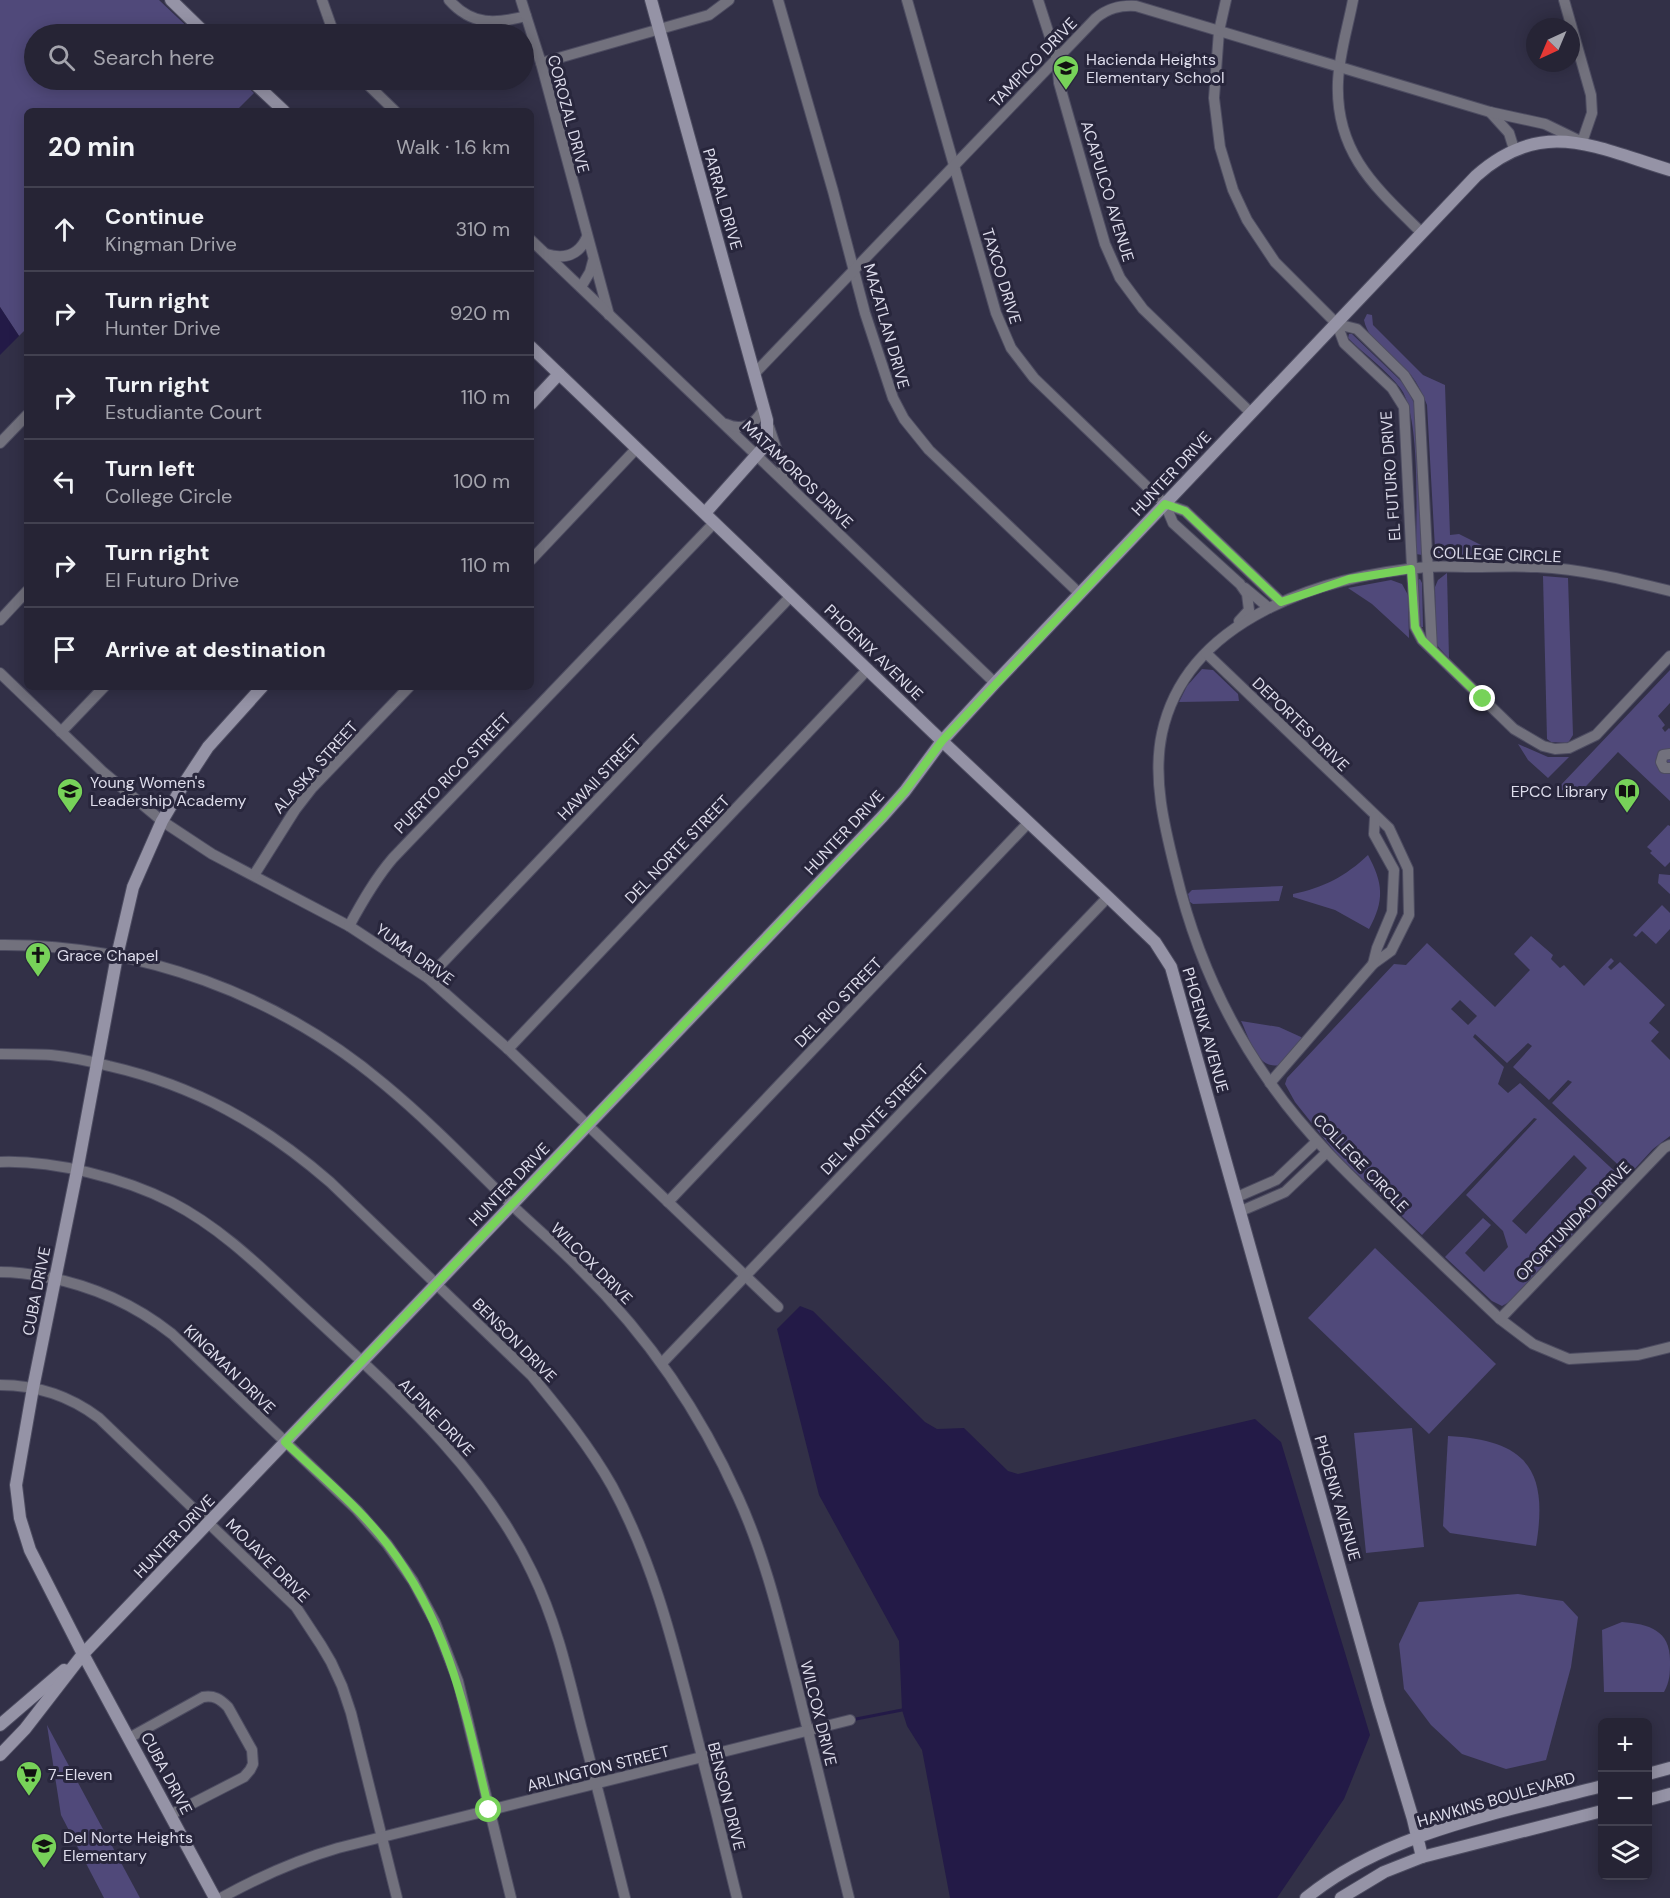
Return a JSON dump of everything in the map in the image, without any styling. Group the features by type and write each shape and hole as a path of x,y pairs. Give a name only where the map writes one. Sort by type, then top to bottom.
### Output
{"street":[{"path":"171,0 196,24"},
{"path":"322,0 330,24"},
{"path":"449,0 468,15 487,22 503,22 526,16"},
{"name":"COROZAL DRIVE","path":"521,0 529,24"},
{"name":"PARRAL DRIVE","path":"651,0 765,414 789,486"},
{"path":"541,63 709,15 729,0"},
{"name":"MAZATLAN DRIVE","path":"778,0 883,372 893,398 904,419 929,450 1080,594"},
{"name":"TAXCO DRIVE","path":"907,0 996,313 1011,348 1034,378 1165,504"},
{"name":"ACAPULCO AVENUE","path":"1038,0 1057,59 1059,83 1105,244 1120,278 1143,309 1251,412"},
{"path":"1226,0 1219,31 1214,85 1220,147 1233,190 1247,220 1275,262 1337,324"},
{"path":"1353,0 1339,66 1339,105 1345,133 1352,151 1370,181 1422,233"},
{"path":"1564,0 1591,94 1592,112 1582,142"},
{"name":"TAMPICO DRIVE","path":"755,374 1096,18 1116,7 1136,6 1490,112 1545,124 1582,142"},
{"name":"COROZAL DRIVE","path":"534,41 609,315"},
{"path":"262,90 281,108"},
{"path":"373,90 392,108"},
{"path":"1490,112 1509,133 1514,149"},
{"name":"HUNTER DRIVE","path":"0,1725 83,1654 210,1523 882,817 905,791 942,741 995,683 1476,176 1494,161 1514,149 1534,142 1555,140 1582,142 1670,170"},
{"path":"546,254 557,258 569,256 578,251 587,237"},
{"name":"MATAMOROS DRIVE","path":"534,243 995,683"},
{"path":"581,288 590,273 593,255"},
{"name":"EL FUTURO DRIVE","path":"1337,324 1357,329 1404,375 1419,399 1432,649"},
{"name":"EL FUTURO DRIVE","path":"1337,324 1344,343 1392,388 1404,407 1415,627 1422,640 1514,729 1542,746 1555,749 1569,748 1596,735 1670,656"},
{"name":"PHOENIX AVENUE","path":"534,350 1155,942 1171,967 1422,1857"},
{"path":"534,401 559,374"},
{"path":"721,422 733,427 746,426 765,414"},
{"name":"PARRAL DRIVE","path":"758,455 767,437 765,414"},
{"path":"0,443 24,418"},
{"path":"534,557 636,449"},
{"path":"705,513 758,455"},
{"path":"1165,504 1173,523 1269,608"},
{"path":"1165,504 1185,511 1281,602"},
{"name":"PUERTO RICO STREET","path":"349,926 362,901 393,858 714,523"},
{"name":"COLLEGE CIRCLE","path":"1670,591 1603,575 1539,567 1429,567 1349,579 1269,608 1229,631 1206,652 1175,692 1162,733 1159,758 1162,811 1193,935 1227,1012 1270,1083 1316,1142 1500,1319 1533,1344 1569,1359 1638,1355 1670,1347"},
{"path":"1229,631 1249,610 1247,594 1240,584"},
{"path":"0,621 24,594"},
{"name":"HAWAII STREET","path":"428,978 791,596"},
{"name":"DEPORTES DRIVE","path":"1206,652 1389,828 1408,869 1409,915 1391,951 1373,964 1270,1083"},
{"name":"DEL NORTE STREET","path":"508,1049 868,669"},
{"name":"YUMA DRIVE","path":"0,673 102,771 162,821 202,848 349,926 428,978 508,1049 778,1307"},
{"path":"61,732 101,690"},
{"name":"CUBA DRIVE","path":"215,1898 83,1654 30,1550 20,1518 17,1492 18,1466 117,956 133,886 162,821 208,747 259,690"},
{"name":"ALASKA STREET","path":"254,875 294,810 312,788 406,690"},
{"path":"1670,754 1663,756 1661,762 1665,768 1670,768"},
{"name":"DEPORTES DRIVE","path":"1373,964 1392,912 1394,870 1374,834 1375,817"},
{"name":"DEL RIO STREET","path":"668,1202 1029,822"},
{"name":"DEL MONTE STREET","path":"662,1363 1108,897"},
{"name":"WILCOX DRIVE","path":"0,945 41,946 117,956 174,970 252,999 326,1040 384,1084 600,1289 662,1363 704,1429 748,1520 779,1616 849,1898"},
{"name":"BENSON DRIVE","path":"0,1054 52,1055 97,1063 151,1077 199,1095 242,1117 271,1135 330,1182 532,1376 579,1436 612,1486 644,1555 669,1628 737,1898"},
{"path":"1237,1197 1276,1180 1316,1142"},
{"name":"OPORTUNIDAD DRIVE","path":"1500,1319 1656,1155 1670,1145"},
{"path":"1241,1211 1285,1192 1326,1153"},
{"name":"ALPINE DRIVE","path":"0,1162 44,1165 132,1185 171,1202 203,1221 250,1256 362,1362 450,1450 492,1502 521,1550 557,1636 625,1898"},
{"name":"KINGMAN DRIVE","path":"0,1272 55,1279 100,1291 146,1314 172,1334 387,1544 414,1581 435,1622 458,1681 511,1898"},
{"name":"MOJAVE DRIVE","path":"0,1384 33,1388 59,1395 99,1418 296,1607 321,1644 342,1686 351,1713 397,1898"},
{"name":"HUNTER DRIVE","path":"0,1755 25,1729 83,1654"},
{"path":"129,1738 203,1697 211,1696 223,1701 228,1707 252,1750 253,1764 244,1777 170,1815"},
{"name":"ARLINGTON STREET","path":"221,1898 252,1881 311,1856 382,1836 850,1720"},
{"path":"1652,1773 1670,1768"},
{"name":"HAWKINS BOULEVARD","path":"1306,1898 1348,1868 1417,1837 1598,1787"},
{"path":"1652,1799 1670,1794"},
{"path":"1341,1898 1384,1872 1422,1857 1598,1812"}],"shaded area":[{"path":"0,0 159,0 184,24 24,24 24,90 251,90 254,93 239,108 24,108 24,331 19,336 0,307"},
{"path":"0,307 19,336 0,355"},
{"path":"1367,314 1372,315 1373,325 1423,375 1445,385 1450,535 1459,534 1497,553 1495,560 1455,560 1447,558 1435,549 1427,405 1411,375 1371,336 1364,320"},
{"path":"1349,334 1352,334 1406,386 1414,403 1419,434 1422,555 1416,554 1415,444 1407,403 1401,389 1383,369 1348,338"},
{"path":"1447,573 1449,659 1436,644 1435,587 1438,580"},
{"path":"1543,576 1568,578 1573,735 1568,743 1551,742 1547,739"},
{"path":"1420,579 1423,627 1418,627 1418,580"},
{"path":"1391,580 1402,584 1408,595 1409,638 1372,604 1348,588"},
{"path":"1202,669 1213,670 1238,694 1239,701 1179,702 1187,686"},
{"path":"1670,670 1670,703 1658,716 1665,725 1662,728 1665,732 1670,729 1670,801 1618,752 1573,800 1559,787"},
{"path":"1518,744 1548,757 1569,757 1548,778 1528,760"},
{"path":"1668,825 1670,826 1670,862 1665,867 1647,847"},
{"path":"1368,855 1377,874 1380,892 1378,909 1369,929 1335,910 1293,897 1293,894 1334,880"},
{"path":"1659,874 1670,875 1670,894 1658,883"},
{"path":"1283,886 1279,901 1193,904 1188,894 1192,890"},
{"path":"1662,905 1670,913 1670,929 1656,944 1642,931 1636,937 1633,935"},
{"path":"1531,936 1553,955 1551,959 1560,968 1564,965 1584,986 1611,958 1614,961 1608,967 1611,970 1620,962 1665,1005 1649,1023 1659,1032 1651,1041 1670,1060 1670,1136 1653,1149 1629,1175 1552,1103 1572,1082 1568,1080 1549,1100 1513,1067 1532,1046 1528,1043 1507,1063 1475,1034 1473,1037 1504,1067 1498,1084 1508,1093 1520,1083 1624,1180 1509,1302 1502,1306 1492,1301 1445,1257 1483,1218 1491,1225 1465,1253 1484,1272 1508,1247 1503,1231 1466,1195 1537,1119 1534,1118 1422,1235 1338,1156 1295,1102 1285,1084 1287,1078 1394,964 1406,965 1427,943 1495,1007 1530,970 1514,954","holes":["1460,1000 1477,1016 1468,1025 1451,1009","1574,1155 1587,1168 1526,1234 1512,1221"]},
{"path":"1241,1021 1279,1027 1303,1040 1279,1065 1271,1065 1259,1057"},
{"path":"1375,1248 1496,1364 1429,1434 1308,1318"},
{"path":"800,1306 813,1311 925,1422 937,1429 964,1428 1008,1471 1018,1474 1255,1419 1281,1442 1370,1735 1344,1799 1277,1898 950,1898 922,1750 907,1726 902,1710 899,1641 819,1495 777,1329"},
{"path":"1412,1428 1424,1547 1366,1553 1354,1433"},
{"path":"1448,1436 1496,1444 1514,1452 1526,1464 1534,1478 1539,1497 1536,1546 1450,1533 1443,1526"},
{"path":"1518,1594 1563,1601 1578,1617 1571,1667 1546,1760 1506,1769 1462,1754 1431,1725 1404,1689 1399,1644 1419,1602"},
{"path":"1622,1622 1649,1627 1662,1636 1666,1642 1670,1669 1669,1681 1664,1692 1604,1692 1602,1630"},
{"path":"47,1725 140,1898 104,1898 61,1815"}],"waterway":[{"path":"851,1720 902,1710"}],"place":[{"name":"Hacienda Heights Elementary School","path":"1066,91"},
{"name":"Young Women's Leadership Academy","path":"70,814"},
{"name":"EPCC Library","path":"1627,814"},
{"name":"Grace Chapel","path":"38,978"},
{"name":"7-Eleven","path":"29,1797"},
{"name":"Del Norte Heights Elementary","path":"44,1869"}],"route":[{"path":"489,1810 458,1681 435,1622 414,1581 387,1544 357,1510 285,1442 882,817 905,791 927,758 942,741 1165,504 1185,511 1281,602 1349,579 1411,569 1415,627 1422,640 1483,699"}]}
